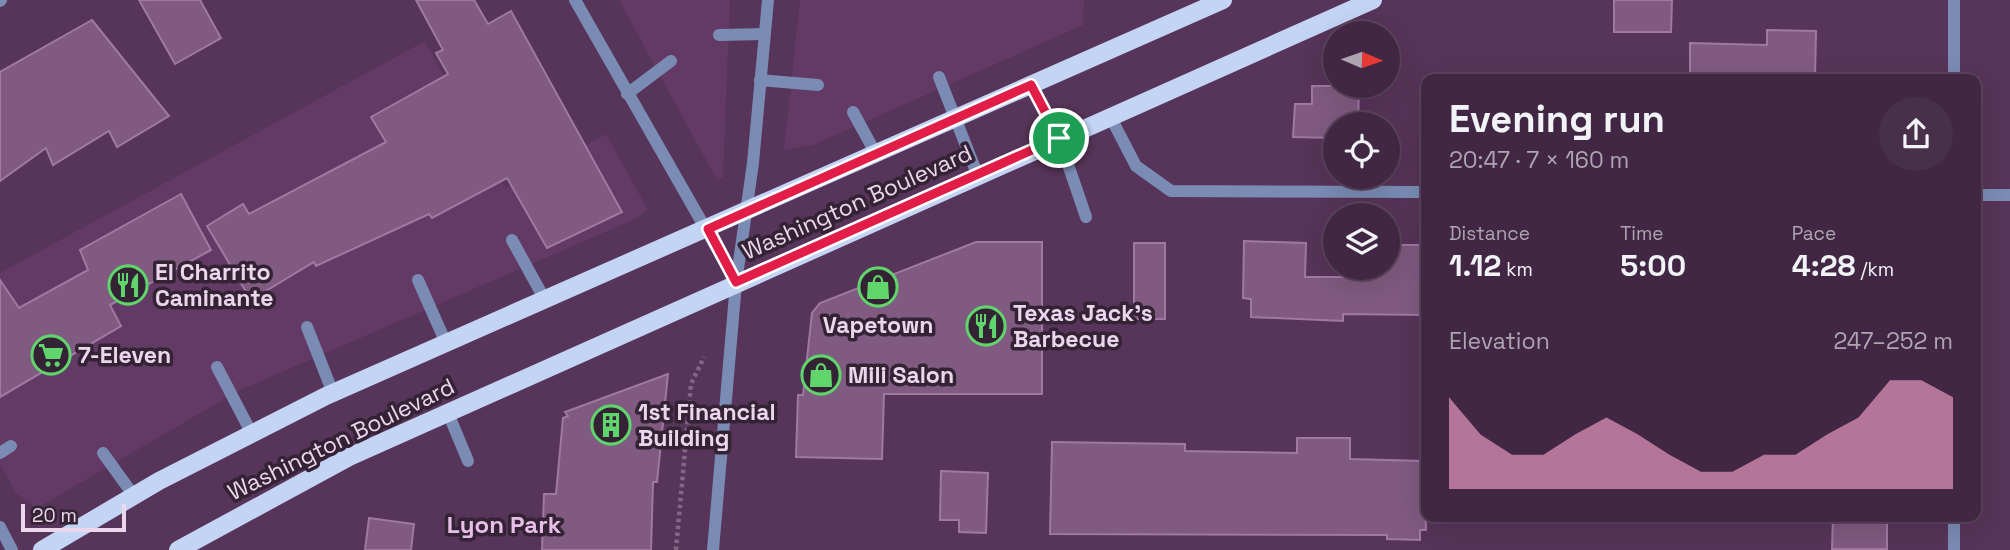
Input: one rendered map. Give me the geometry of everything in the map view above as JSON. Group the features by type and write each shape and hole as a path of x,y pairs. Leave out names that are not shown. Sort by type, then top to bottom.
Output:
{"main road":[{"name":"Washington Boulevard","path":"42,550 134,496 333,393 1223,0"},
{"name":"Washington Boulevard","path":"178,550 349,457 1373,0"}],"street":[{"path":"575,0 736,282"},
{"path":"713,550 736,282 747,211 768,0"},
{"path":"1954,0 1954,74"},
{"path":"719,35 765,34"},
{"path":"627,94 671,61"},
{"path":"939,77 978,176"},
{"path":"761,80 818,85"},
{"path":"1031,85 1059,138 1086,217"},
{"path":"853,112 876,154"},
{"path":"1110,116 1136,166 1171,191 1421,192"},
{"path":"1981,195 2010,195"},
{"path":"512,240 545,300"},
{"path":"418,280 446,343"},
{"path":"307,327 333,393"},
{"path":"218,367 252,434"},
{"path":"449,413 468,461"},
{"path":"103,453 134,496"},
{"path":"1954,522 1954,550"},
{"path":"0,527 12,550"}],"path":[{"path":"676,550 691,384 706,352"}],"shaded area":[{"path":"619,0 730,0 723,177 717,180"},
{"path":"800,0 1084,0 1083,25 813,145 784,150"},
{"path":"425,41 506,188 606,134 648,210 633,220 240,390 37,508 16,493 0,464 0,273"}],"building":[{"path":"139,0 200,0 221,38 175,64"},
{"path":"416,0 474,0 488,24 511,11 622,212 547,248 507,178 432,218 429,214 316,266 314,262 251,300 207,226 243,204 249,214 386,142 371,117 448,74 436,53 443,50"},
{"path":"1614,0 1672,0 1671,32 1614,32"},
{"path":"92,20 169,116 117,147 109,131 53,165 46,148 0,181 0,72"},
{"path":"1767,30 1816,31 1815,74 1690,74 1690,43 1767,45"},
{"path":"1312,86 1323,86 1323,98 1359,98 1358,112 1323,112 1323,138 1293,137 1295,104 1312,104"},
{"path":"181,194 211,250 110,305 121,326 0,397 0,280 19,308 88,270 80,250"},
{"path":"1244,241 1306,243 1305,277 1323,277 1323,280 1400,280 1400,245 1421,245 1421,315 1343,314 1343,321 1251,317 1251,299 1243,298"},
{"path":"976,242 1042,242 1042,394 884,394 882,459 796,457 798,395 803,395 812,313 820,303"},
{"path":"1134,243 1165,243 1165,319 1134,319"},
{"path":"668,374 657,482 653,482 651,550 542,550 544,494 556,494 563,418 568,416 565,412"},
{"path":"1297,438 1350,438 1350,459 1421,461 1421,522 1426,522 1426,530 1420,530 1420,540 1387,539 1387,535 1050,534 1052,442 1185,444 1185,451 1297,453"},
{"path":"941,471 988,473 986,533 959,532 959,520 940,520"},
{"path":"369,518 414,524 411,550 365,550"},
{"path":"1833,522 1887,522 1887,549 1832,549"}],"place":[{"name":"El Charrito Caminante","path":"128,285"},
{"name":"Vapetown","path":"878,287"},
{"name":"Texas Jack's Barbecue","path":"986,326"},
{"name":"7-Eleven","path":"51,355"},
{"name":"Mili Salon","path":"821,375"},
{"name":"1st Financial Building","path":"611,425"}],"district":[{"name":"Lyon Park","path":"504,524"}],"route":[{"path":"1031,85 1059,138 736,282 708,229 1031,85"}]}
